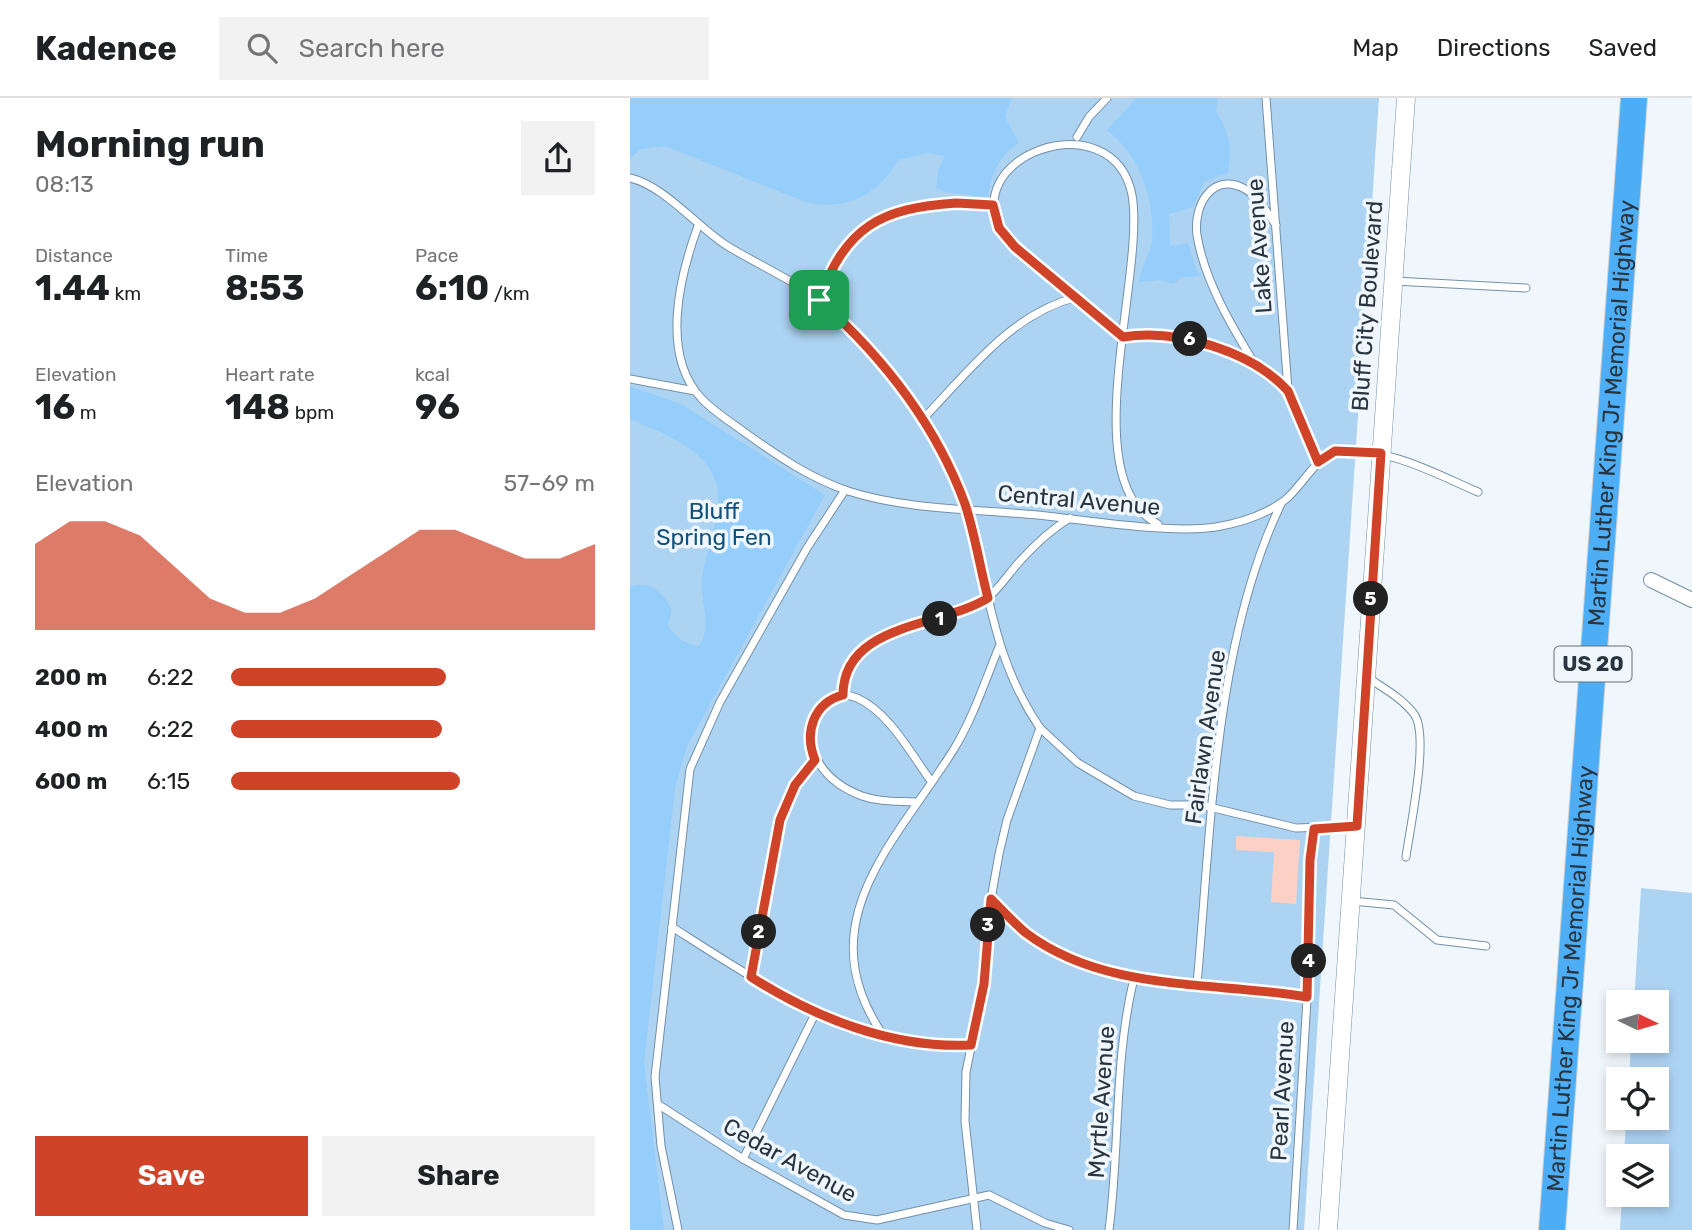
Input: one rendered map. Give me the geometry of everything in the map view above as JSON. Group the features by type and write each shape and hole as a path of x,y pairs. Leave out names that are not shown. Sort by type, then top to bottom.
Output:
{"highway":[{"name":"Martin Luther King Jr Memorial Highway","path":"1538,1230 1616,98"},
{"name":"Martin Luther King Jr Memorial Highway","path":"1552,1230 1634,98"}],"street":[{"name":"Bluff City Boulevard","path":"1328,1230 1406,98"},
{"path":"1651,580 1692,600"}],"lane":[{"path":"1077,137 1089,117 1107,98"},
{"name":"Lake Avenue","path":"1266,98 1288,391"},
{"path":"1162,527 1151,521 1132,499 1117,460 1115,419 1123,337 1135,244 1132,193 1128,177 1116,155 1098,142 1077,137 1044,141 1022,152 999,181 993,205 999,228 1006,238 1123,337 1167,334 1210,346 1257,367 1280,381 1288,391 1318,462 1335,451 1381,453 1409,461 1478,492"},
{"path":"630,178 650,185 698,226 819,300 862,341 924,418 950,467 966,508 999,647 1015,685 1040,728 1078,763 1134,796 1170,805 1213,808 1278,826 1314,829 1357,826"},
{"path":"1257,367 1220,300 1206,265 1197,232 1198,208 1201,199 1215,188 1241,187 1256,197 1277,226"},
{"path":"819,300 841,256 877,219 897,211 937,204 993,205"},
{"path":"695,391 681,355 677,309 681,275 698,226"},
{"path":"1393,281 1526,288"},
{"path":"924,418 1020,323 1051,306 1077,297"},
{"path":"630,379 695,391"},
{"name":"Central Avenue","path":"695,391 711,408 791,465 845,490 891,501 1162,527 1217,527 1252,518 1282,502 1301,485 1318,462"},
{"path":"678,1230 661,1146 655,1059 686,789 694,755 720,702 807,548 845,490"},
{"name":"Fairlawn Avenue","path":"1197,984 1213,808 1240,630 1264,548 1282,502"},
{"path":"843,695 849,669 881,636 955,615 988,598 1048,532 1070,518"},
{"path":"883,1035 859,990 852,961 852,932 866,890 915,802 965,728 999,647"},
{"path":"1366,677 1404,703 1416,716 1422,735 1406,857"},
{"path":"915,802 864,797 837,783 815,760 810,739 813,719 826,703 843,695 859,699 878,713 931,781"},
{"path":"977,1230 965,1121 966,1072 984,984 991,899 1007,820 1040,728"},
{"path":"751,977 780,820 795,785 815,760"},
{"name":"Pearl Avenue","path":"1293,1230 1307,997 1310,860 1314,829"},
{"path":"991,899 1024,931 1051,948 1134,978 1307,997"},
{"path":"1352,901 1394,905 1437,940 1486,946"},
{"path":"672,927 751,977 816,1012 883,1035 928,1045 971,1045"},
{"name":"Myrtle Avenue","path":"1109,1230 1115,1178 1122,1051 1134,978"},
{"path":"743,1159 816,1012"},
{"name":"Cedar Avenue","path":"659,1105 743,1159 832,1209 867,1221 912,1214 974,1196 997,1198 1045,1223 1069,1230"}],"green space":[{"path":"630,98 1379,98 1304,1230 630,1230"},
{"path":"1641,888 1692,893 1692,1230 1620,1230 1621,1207 1669,1207 1669,1144 1625,1144 1625,1130 1669,1130 1669,1067 1630,1067 1630,1054 1670,1054 1670,990 1635,990"}],"shaded area":[{"path":"630,98 1012,98 1005,117 1019,143 1006,153 997,166 988,197 945,192 936,188 938,171 945,156 929,153 898,160 881,182 860,197 849,202 823,205 808,203 665,146 641,149 630,158"},
{"path":"1137,98 1218,98 1216,111 1229,141 1228,173 1205,181 1193,207 1169,214 1170,246 1188,243 1196,270 1201,276 1182,277 1173,284 1161,280 1139,282 1152,241 1148,194 1137,165 1107,130"},
{"name":"Bluff Spring Fen","path":"630,386 681,404 825,495 687,746 675,788 644,1063 664,1230 630,1230 630,587 644,585 656,589 672,610 668,625 671,630 681,640 699,646 706,622 702,579 718,505 717,487 712,472 703,460 676,440 630,419"}],"building":[{"path":"1236,836 1300,840 1296,904 1271,902 1274,852 1236,850"}],"route":[{"path":"937,204 993,205 999,228 1006,238 1123,337 1153,333 1189,339 1236,356 1280,381 1288,391 1318,462 1335,451 1381,453 1357,826 1314,829 1310,849 1307,997 1224,986 1158,982 1119,974 1039,941 1024,931 991,899 984,984 971,1045 928,1045 883,1035 816,1012 751,977 780,820 795,785 815,760 810,739 813,719 826,703 843,695 849,669 881,636 970,610 988,598 966,508 950,467 924,418 862,341 819,300 841,256 877,219 897,211 937,204"}]}
